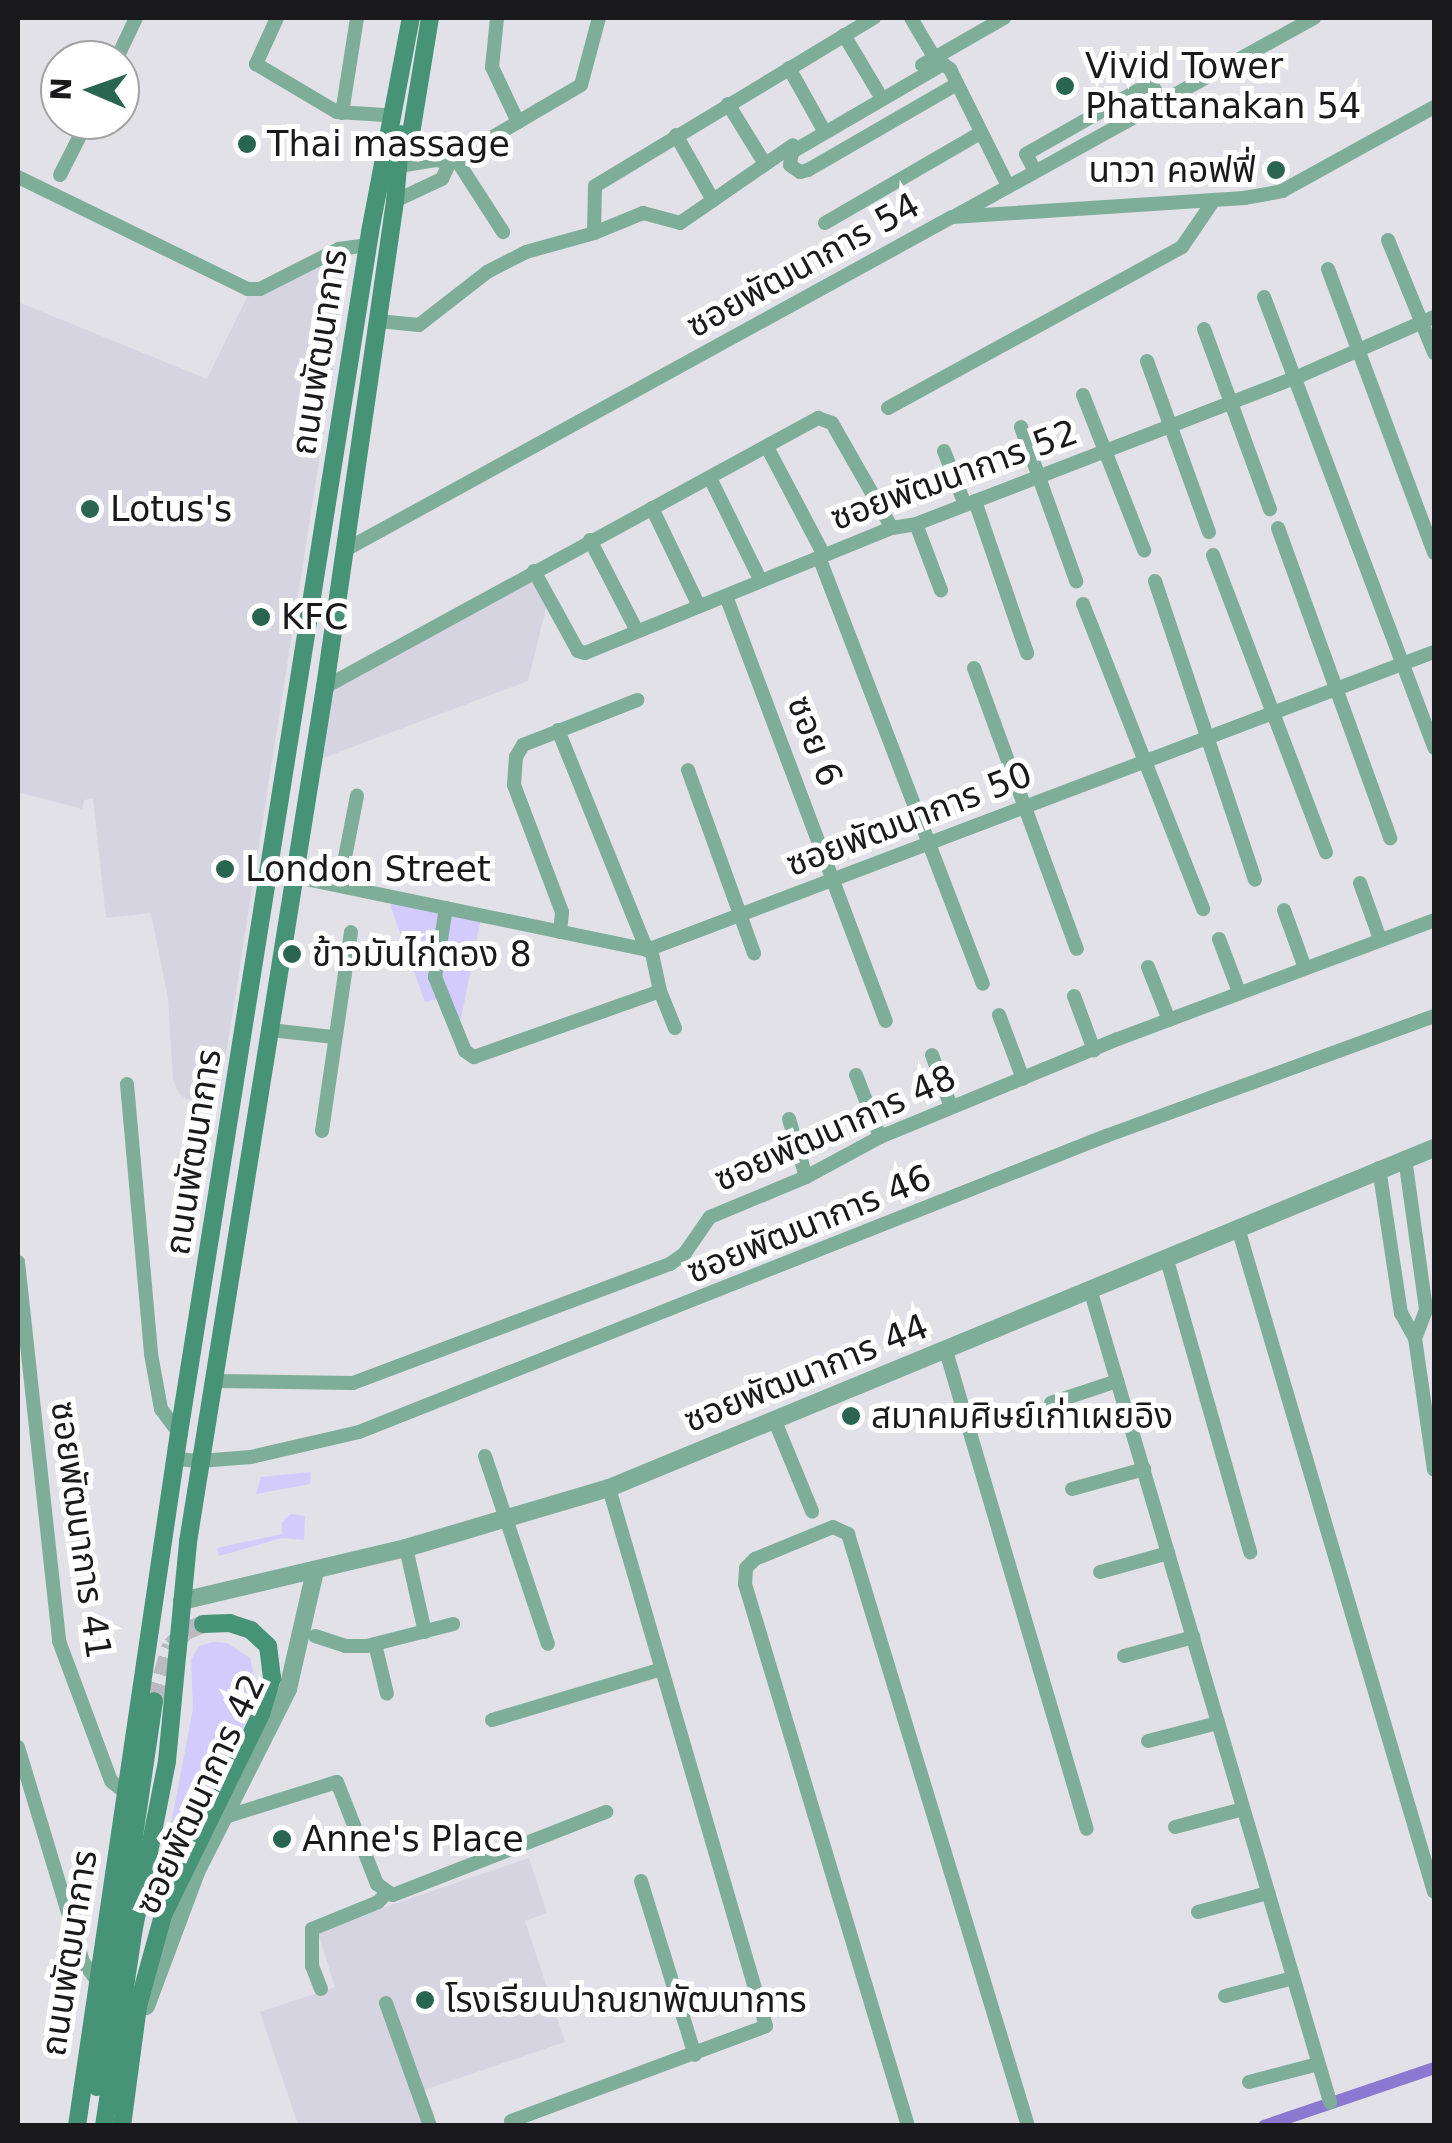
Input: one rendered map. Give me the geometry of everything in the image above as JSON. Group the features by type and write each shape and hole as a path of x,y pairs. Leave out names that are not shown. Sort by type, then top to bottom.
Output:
{"main road":[{"name":"ถนนพัฒนาการ","path":"378,190 385,115 401,18"},
{"name":"ถนนพัฒนาการ","path":"77,2126 176,1458 368,245 411,18"},
{"name":"ถนนพัฒนาการ","path":"104,2126 134,1928 167,1761 200,1462 325,686 420,18"},
{"name":"ถนนพัฒนาการ","path":"396,201 430,18"},
{"path":"122,2126 145,1972 162,1915 260,1714 272,1678 268,1646 251,1630 230,1623 204,1624"},
{"path":"92,2126 154,1702"}],"street":[{"path":"276,18 256,64 342,112 385,115"},
{"path":"342,112 357,18"},
{"path":"497,18 492,67 518,122"},
{"path":"405,165 453,161 582,84 599,18"},
{"path":"594,233 596,186 874,18"},
{"path":"911,18 934,57"},
{"path":"952,217 1314,18"},
{"path":"378,321 418,325 487,272 526,252 594,233 643,212 680,224 765,164 993,20"},
{"path":"844,35 878,92"},
{"path":"957,84 808,170 790,165 792,152 943,64 950,69 1008,186"},
{"path":"789,68 822,128"},
{"path":"728,104 765,164"},
{"name":"ซอยพัฒนาการ 54","path":"345,550 952,217 1214,200 1282,191 1434,107"},
{"path":"826,222 980,132"},
{"path":"676,135 713,200"},
{"path":"60,175 78,140"},
{"path":"396,201 442,179 453,161"},
{"path":"453,161 503,232"},
{"path":"18,177 248,289 260,289 340,249 368,245"},
{"path":"888,408 1182,247 1214,200"},
{"path":"1388,240 1429,320 1434,353"},
{"path":"1328,269 1434,553"},
{"path":"1264,296 1434,748"},
{"name":"ซอยพัฒนาการ 52","path":"534,571 580,652 892,528 916,524 1295,378 1429,320"},
{"path":"1204,329 1270,509"},
{"path":"1146,362 1209,532"},
{"path":"1084,396 1144,550"},
{"path":"325,686 818,418 826,418 892,528"},
{"path":"1021,426 1076,581"},
{"path":"767,448 822,556 983,984"},
{"path":"944,451 970,503 1027,653"},
{"path":"710,478 761,580"},
{"path":"652,508 699,606"},
{"path":"916,524 941,590"},
{"path":"1278,528 1390,838"},
{"path":"590,540 637,631"},
{"path":"1214,555 1326,852"},
{"path":"1155,580 1255,880"},
{"name":"ซอย 6","path":"726,596 836,879 886,1021"},
{"path":"1083,604 1142,763 1203,909"},
{"name":"ซอยพัฒนาการ 50","path":"649,949 1434,652"},
{"path":"974,668 1028,806 1077,949"},
{"path":"560,932 562,912 514,785 516,757 523,745 637,700"},
{"path":"558,730 649,949 676,1028"},
{"path":"688,770 754,953"},
{"path":"341,878 357,796"},
{"path":"296,872 341,878 394,897"},
{"path":"296,872 394,897 649,949"},
{"path":"1360,882 1380,939"},
{"path":"446,908 435,977 465,1051 474,1057 660,990"},
{"path":"1284,910 1305,968"},
{"name":"ซอยพัฒนาการ 48","path":"212,1381 352,1383 670,1264 685,1253 710,1217 806,1177 880,1137 1239,992 1434,920"},
{"path":"322,1131 351,932"},
{"path":"1218,939 1239,992"},
{"path":"1148,967 1169,1020"},
{"path":"1074,996 1094,1050"},
{"path":"999,1015 1022,1078"},
{"name":"ซอยพัฒนาการ 46","path":"176,1458 200,1462 251,1456 359,1432 1106,1136 1434,1016"},
{"path":"270,1030 333,1037"},
{"path":"932,1055 951,1107"},
{"path":"856,1075 880,1137"},
{"path":"127,1084 151,1354 160,1409 180,1433"},
{"path":"789,1119 806,1177"},
{"name":"ซอยพัฒนาการ 44","path":"182,1601 406,1548 609,1488 1434,1148"},
{"path":"1405,1158 1426,1310 1415,1338"},
{"path":"1379,1168 1400,1313 1415,1338 1434,1470"},
{"path":"1238,1228 1434,1892"},
{"path":"1168,1260 1250,1552"},
{"name":"ซอยพัฒนาการ 41","path":"18,1262 59,1641 111,1781 126,1793"},
{"path":"1090,1289 1330,2102"},
{"path":"946,1351 1087,1829"},
{"path":"1051,1403 1118,1381"},
{"path":"774,1419 812,1512"},
{"path":"485,1456 548,1644"},
{"path":"1072,1488 1144,1469"},
{"path":"511,2121 761,2031 767,2022 609,1488"},
{"path":"908,2126 744,1584 746,1568 756,1559 833,1527 848,1534 1029,2124"},
{"path":"406,1548 425,1632"},
{"path":"1100,1572 1168,1553"},
{"name":"ซอยพัฒนาการ 42","path":"132,2042 164,1950 288,1688 315,1571"},
{"path":"315,1636 345,1646 375,1644 454,1624"},
{"path":"1124,1656 1193,1637"},
{"path":"375,1644 387,1694"},
{"path":"492,1720 662,1669"},
{"path":"1148,1741 1218,1723"},
{"path":"18,1747 83,1962 98,1982"},
{"path":"224,1818 337,1782 377,1884 386,1894"},
{"path":"1174,1827 1243,1809"},
{"path":"320,1988 312,1966 312,1929 378,1902 386,1894 403,1892 606,1812"},
{"path":"641,1882 695,2055"},
{"path":"1198,1912 1268,1893"},
{"path":"1225,1996 1293,1978"},
{"path":"386,2003 430,2126"},
{"path":"1249,2082 1318,2064"}],"shaded area":[{"path":"352,251 218,1106 193,1102 180,1095 173,1080 168,998 151,913 106,918 93,799 84,800 82,809 18,792 18,302 207,379 248,295"},
{"path":"532,579 547,604 528,681 323,758 334,690"},
{"path":"399,901 481,918 461,1019 452,1021 442,998 425,1002 390,905"},
{"path":"311,1472 310,1484 256,1494 261,1477"},
{"path":"291,1514 305,1516 304,1540 282,1538 219,1556 217,1548 282,1534 282,1522"},
{"path":"227,1643 250,1658 258,1692 228,1765 156,1902 193,1709 191,1660 199,1646"},
{"name":"โรงเรียนปาณยาพัฒนาการ","path":"529,1858 547,1913 525,1921 565,2042 418,2092 428,2125 298,2125 260,2012 335,1987 317,1930"}],"waterway":[{"path":"1264,2126 1434,2068"}],"tunnel":[{"path":"154,1701 171,1646 186,1631 203,1624"}],"place":[{"name":"Vivid Tower Phattanakan 54","path":"1065,86"},
{"name":"Thai massage","path":"247,144"},
{"name":"นาวา คอฟฟี่","path":"1276,170"},
{"name":"Lotus's","path":"90,509"},
{"name":"KFC","path":"261,617"},
{"name":"London Street","path":"225,869"},
{"name":"ข้าวมันไก่ตอง 8","path":"292,954"},
{"name":"สมาคมศิษย์เก่าเผยอิง","path":"851,1416"},
{"name":"Anne's Place","path":"282,1839"},
{"name":"โรงเรียนปาณยาพัฒนาการ","path":"425,2000"}]}
